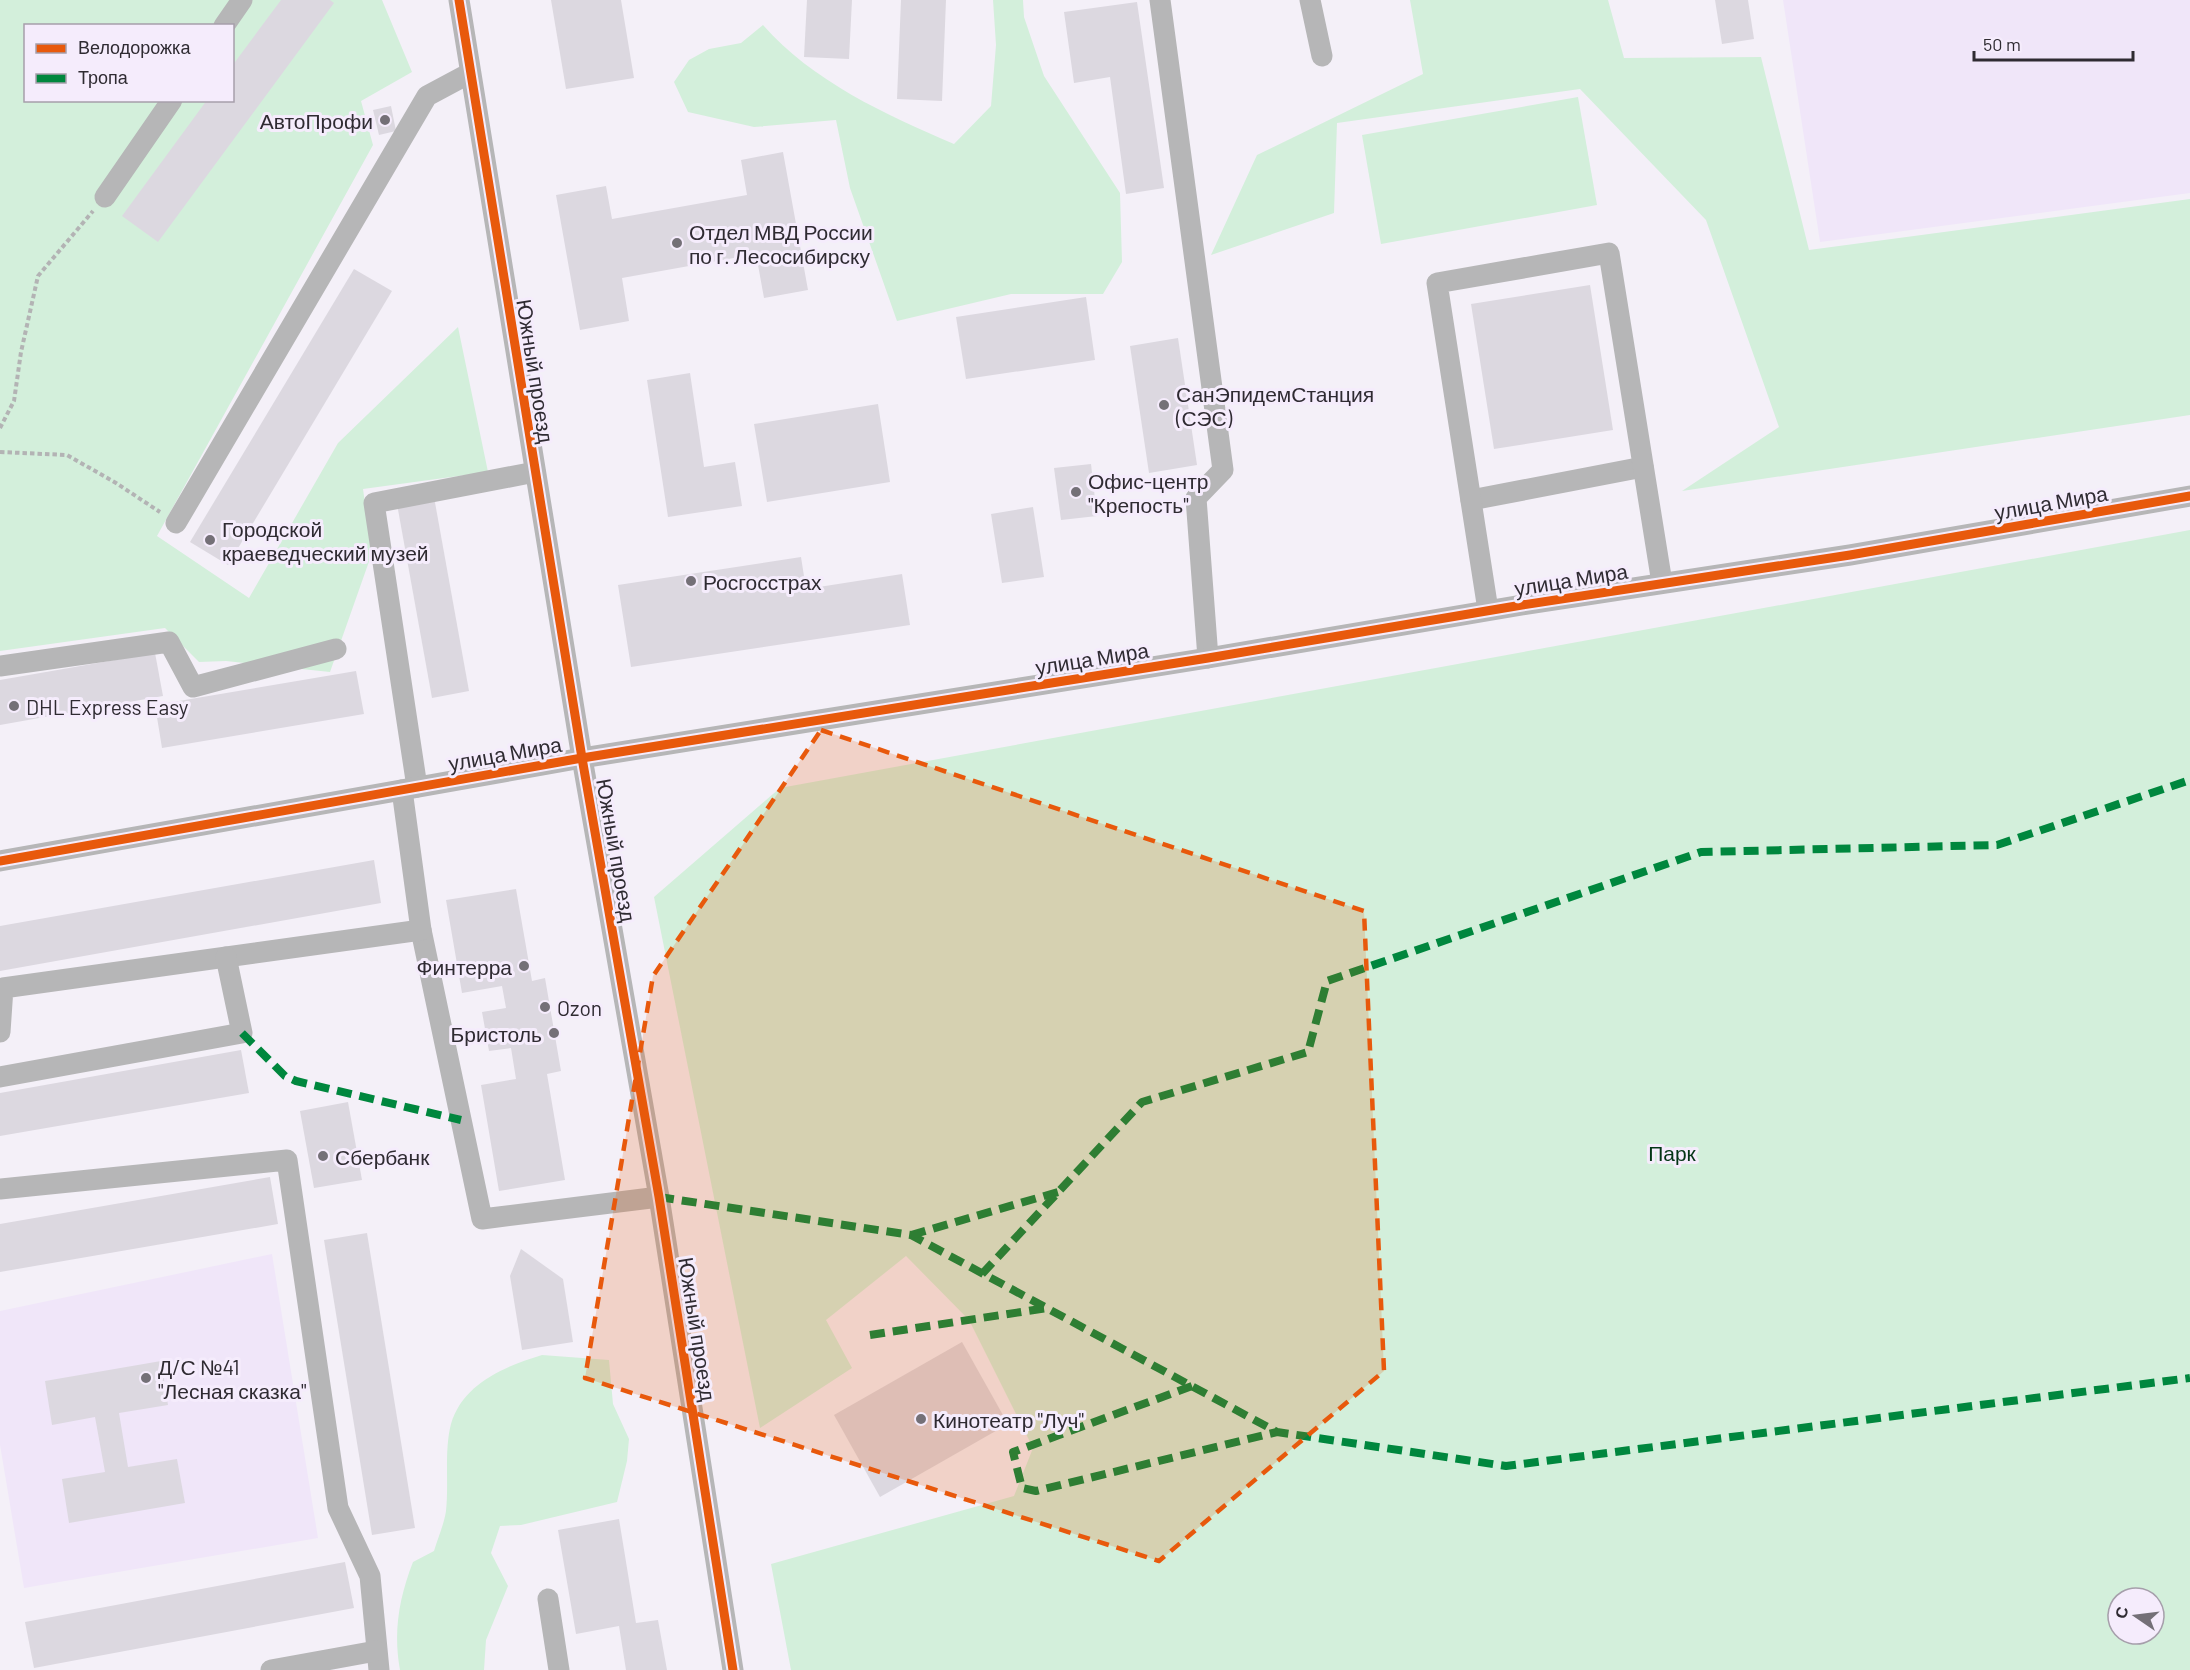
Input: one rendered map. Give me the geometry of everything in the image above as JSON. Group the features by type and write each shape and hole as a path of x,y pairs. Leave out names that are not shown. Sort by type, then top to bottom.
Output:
{"street":[{"path":"225,24 242,0"},
{"name":"Южный проезд","path":"459,0 534,472 659,1197 733,1670"},
{"path":"1310,0 1322,56"},
{"path":"1165,1 1223,470 1196,498 1208,658"},
{"path":"176,523 427,96 470,73"},
{"path":"105,197 171,102"},
{"path":"1488,610 1437,284 1609,253 1662,584"},
{"path":"1471,500 1643,467"},
{"path":"534,472 374,503 410,788 421,930 482,1219 659,1197"},
{"name":"улица Мира","path":"0,861 582,758 1208,658 1488,610 1850,555 2190,496"},
{"path":"0,666 169,642 193,687 336,649"},
{"path":"0,1032 3,988 421,930"},
{"path":"0,1077 242,1033 226,957"},
{"path":"0,1189 286,1160 338,1508 370,1576 377,1660 272,1670"},
{"path":"548,1599 559,1670"}],"path":[{"path":"0,428 14,401 21,352 38,276 105,197"},
{"path":"0,452 67,455 116,483 176,523"}],"highlighted area":[{"path":"821,730 1364,911 1384,1371 1159,1561 585,1378 653,976"}],"shaded area":[{"path":"1783,0 2190,0 2190,193 1820,242"},
{"name":"Д/С №41 \"Лесная сказка\"","path":"272,1254 318,1538 24,1588 0,1445 0,1311"}],"green space":[{"path":"0,0 382,0 412,72 361,101 373,145 157,536 249,598 338,443 458,327 488,472 363,489 372,553 330,672 226,661 199,662 165,628 0,651"},
{"path":"993,0 1023,0 1024,17 1044,76 1120,193 1122,262 1103,294 1011,294 897,321 850,188 836,120 754,127 688,112 674,82 689,60 709,49 741,43 763,25 804,63 851,95 954,144 991,106 996,45"},
{"path":"1410,0 1608,0 1624,58 1761,57 1809,250 2190,199 2190,415 1682,491 1779,427 1706,220 1580,89 1337,123 1334,213 1211,255 1257,155 1423,74"},
{"path":"1578,97 1597,205 1381,244 1362,135"},
{"name":"Парк","path":"2190,530 2190,1670 791,1670 771,1564 1014,1496 1033,1448 969,1320 906,1256 826,1320 852,1368 760,1428 654,897 780,788"},
{"path":"542,1355 609,1360 613,1404 629,1439 627,1461 617,1502 521,1525 500,1526 491,1553 508,1586 486,1640 484,1670 400,1670 397,1629 401,1602 413,1562 434,1551 442,1526 447,1500 449,1434 457,1410 465,1397 488,1378"}],"building":[{"path":"281,0 330,0 334,3 158,242 122,216 206,102 234,102 234,63"},
{"path":"551,0 621,0 634,78 566,89"},
{"path":"807,0 852,0 849,59 804,57"},
{"path":"901,0 946,0 942,101 897,99"},
{"path":"1715,0 1748,0 1754,39 1722,44"},
{"path":"1137,2 1164,188 1126,194 1110,77 1074,83 1064,12"},
{"name":"АвтоПрофи","path":"391,106 396,131 379,135 373,110"},
{"path":"783,152 808,290 764,298 756,254 622,278 629,321 580,330 556,195 606,186 612,219 747,195 741,160"},
{"path":"354,269 392,291 228,565 190,542"},
{"path":"1590,285 1613,430 1494,449 1471,304"},
{"path":"1086,297 1095,360 966,379 956,317"},
{"name":"СанЭпидемСтанция (СЭС)","path":"1178,338 1197,465 1149,473 1130,346"},
{"path":"690,373 704,467 735,462 742,506 668,517 647,380"},
{"path":"878,404 890,482 767,502 754,424"},
{"name":"Офис-центр \"Крепость\"","path":"1091,464 1097,516 1061,520 1054,468"},
{"path":"434,497 469,691 432,698 397,504"},
{"path":"1033,507 1044,577 1002,583 991,514"},
{"path":"801,557 806,589 902,574 910,625 631,667 618,585"},
{"path":"155,653 163,696 0,725 0,680"},
{"path":"356,671 364,714 162,748 155,705"},
{"path":"374,860 381,903 0,971 0,926"},
{"path":"516,889 532,981 545,978 561,1071 547,1074 565,1180 499,1191 481,1085 516,1079 511,1048 489,1051 482,1012 506,1008 502,986 462,993 446,900"},
{"path":"241,1050 249,1093 0,1136 0,1093"},
{"path":"348,1102 362,1180 314,1188 300,1111"},
{"path":"270,1177 278,1224 0,1272 0,1224"},
{"path":"367,1233 415,1528 372,1535 324,1240"},
{"path":"521,1249 563,1279 573,1342 522,1350 510,1276"},
{"name":"Кинотеатр \"Луч\"","path":"962,1342 1008,1424 880,1497 834,1415"},
{"path":"161,1361 168,1405 119,1413 128,1467 177,1459 185,1503 69,1523 62,1479 105,1472 95,1417 52,1425 45,1381"},
{"path":"619,1519 636,1623 658,1620 667,1670 626,1670 619,1626 576,1634 558,1530"},
{"path":"345,1562 354,1608 34,1668 25,1622"}],"marked path":[{"path":"982,1274 1142,1102 1308,1052 1327,981 1701,852 1997,845 2190,780"},
{"path":"242,1033 285,1076 296,1081 461,1120"},
{"path":"911,1235 1058,1192"},
{"path":"659,1197 911,1235 1277,1432 1506,1466 2190,1378"},
{"path":"870,1335 1047,1308"},
{"path":"1192,1386 1013,1452 1022,1488 1036,1491 1277,1432"}],"cycle path":[{"path":"459,0 582,758 659,1197 733,1670"},
{"path":"0,861 582,758 1208,658 1522,605 1850,555 2190,496"}],"place":[{"name":"АвтоПрофи","path":"385,120"},
{"name":"Отдел МВД России по г. Лесосибирску","path":"677,243"},
{"name":"СанЭпидемСтанция (СЭС)","path":"1164,405"},
{"name":"Офис-центр \"Крепость\"","path":"1076,492"},
{"name":"Городской краеведческий музей","path":"210,540"},
{"name":"Росгосстрах","path":"691,581"},
{"name":"DHL Express Easy","path":"14,706"},
{"name":"Финтерра","path":"524,966"},
{"name":"Ozon","path":"545,1007"},
{"name":"Бристоль","path":"554,1033"},
{"name":"Сбербанк","path":"323,1156"},
{"name":"Д/С №41 \"Лесная сказка\"","path":"146,1378"},
{"name":"Кинотеатр \"Луч\"","path":"921,1419"}]}
